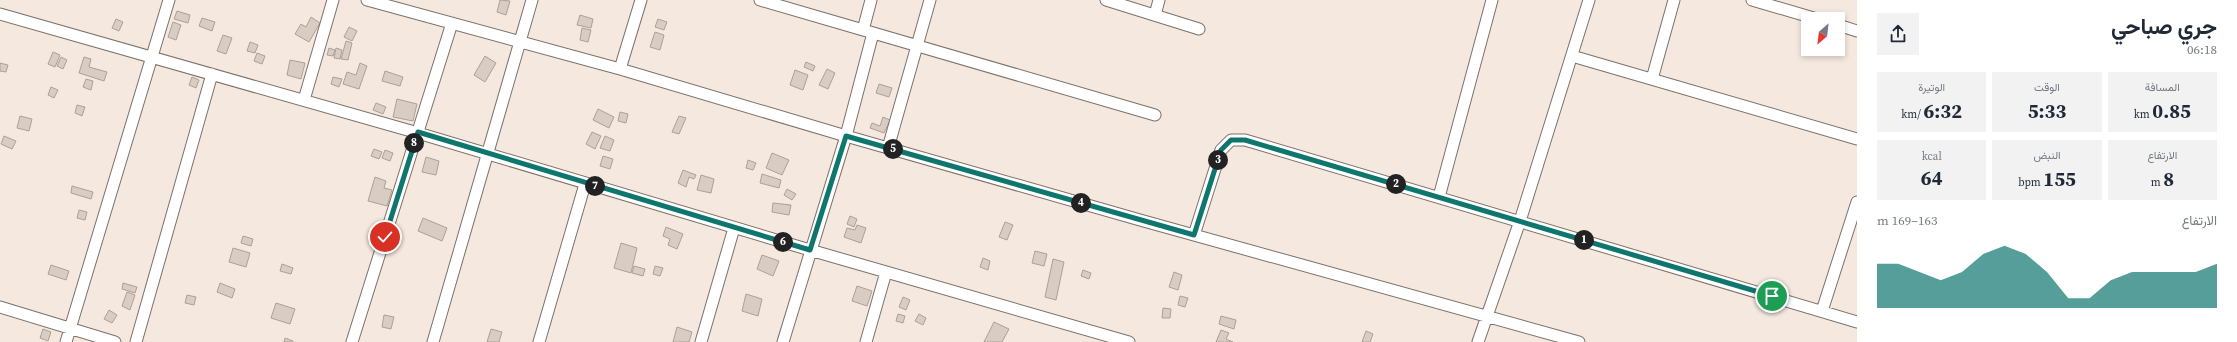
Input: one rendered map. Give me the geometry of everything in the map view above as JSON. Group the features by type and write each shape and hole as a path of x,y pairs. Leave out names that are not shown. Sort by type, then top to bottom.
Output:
{"street":[{"path":"66,342 169,0"},
{"path":"304,100 333,0"},
{"path":"367,0 620,69 888,148 1580,342"},
{"path":"433,342 486,153 532,0"},
{"path":"620,69 641,0"},
{"path":"760,0 1155,115"},
{"path":"783,342 846,136 868,31 871,0"},
{"path":"888,148 930,0"},
{"path":"1106,0 1199,29"},
{"path":"1155,15 1160,0"},
{"path":"1439,197 1492,0"},
{"path":"1478,342 1520,221 1589,0"},
{"path":"1652,79 1674,0"},
{"path":"1752,0 1801,14"},
{"path":"0,14 418,132 586,184 886,272 1100,338 1129,342"},
{"path":"352,342 452,23"},
{"path":"1845,27 1857,31"},
{"path":"1572,56 1857,139"},
{"path":"136,342 212,74"},
{"path":"1194,235 1221,150 1231,140 1245,140 1857,322"},
{"path":"539,342 586,184"},
{"path":"1822,311 1857,202"},
{"path":"701,342 734,228"},
{"path":"866,342 886,272"},
{"path":"0,307 116,342"}],"building":[{"path":"500,0 510,1 506,15 497,12"},
{"path":"177,11 190,15 188,23 174,19"},
{"path":"580,15 593,19 591,28 577,25"},
{"path":"311,17 320,23 309,42 295,34 301,24 306,27"},
{"path":"202,18 215,22 212,31 199,26"},
{"path":"116,19 123,22 119,31 112,28"},
{"path":"658,19 667,22 664,30 655,27"},
{"path":"173,22 181,25 176,40 168,37"},
{"path":"349,27 357,31 352,41 344,37"},
{"path":"582,28 591,30 588,42 580,40"},
{"path":"655,32 664,35 660,50 650,47"},
{"path":"223,35 232,38 226,54 217,51"},
{"path":"346,41 352,43 348,60 341,59"},
{"path":"250,42 258,45 255,53 247,51"},
{"path":"329,48 335,50 333,56 327,55"},
{"path":"336,48 342,50 340,59 334,58"},
{"path":"53,52 60,55 55,67 48,64"},
{"path":"257,53 265,56 262,64 254,61"},
{"path":"485,56 496,63 485,82 474,75"},
{"path":"61,57 67,60 63,69 57,66"},
{"path":"84,57 91,59 89,67 107,72 104,81 79,73"},
{"path":"290,60 305,63 301,79 287,75"},
{"path":"806,62 815,66 813,71 804,67"},
{"path":"0,63 8,65 6,72 0,71"},
{"path":"360,63 367,66 359,89 343,84 347,72 356,75"},
{"path":"827,69 835,73 828,89 819,85"},
{"path":"795,70 808,75 803,90 790,85"},
{"path":"385,71 403,77 400,86 382,81"},
{"path":"192,77 199,80 196,88 189,85"},
{"path":"333,77 342,79 339,87 331,84"},
{"path":"86,79 93,81 91,90 83,87"},
{"path":"879,84 892,88 889,97 876,93"},
{"path":"51,87 58,90 54,98 48,95"},
{"path":"397,99 417,104 413,121 393,117"},
{"path":"376,103 386,107 383,114 373,110"},
{"path":"77,105 85,107 82,116 75,113"},
{"path":"598,109 614,117 609,128 593,120"},
{"path":"620,112 628,114 626,123 618,121"},
{"path":"20,116 32,119 29,131 17,128"},
{"path":"679,116 686,118 679,134 672,132"},
{"path":"883,117 890,120 884,133 870,128 872,123 880,126"},
{"path":"592,132 601,136 595,149 586,144"},
{"path":"4,136 16,141 12,149 1,144"},
{"path":"605,136 614,140 610,151 600,148"},
{"path":"374,149 382,152 379,159 371,156"},
{"path":"385,150 393,153 390,161 382,158"},
{"path":"772,153 789,160 782,175 766,168"},
{"path":"603,156 613,159 610,169 600,166"},
{"path":"426,157 439,161 436,175 422,172"},
{"path":"748,160 756,163 753,170 746,168"},
{"path":"683,170 696,175 694,179 689,177 686,187 678,183"},
{"path":"762,174 781,180 779,188 760,183"},
{"path":"701,175 714,179 711,193 697,190"},
{"path":"375,177 386,181 384,188 392,190 387,206 368,201"},
{"path":"72,186 93,192 91,199 71,193"},
{"path":"787,189 796,194 792,200 784,195"},
{"path":"773,203 791,205 789,215 772,212"},
{"path":"79,210 87,212 85,220 77,218"},
{"path":"850,216 857,219 854,227 847,224"},
{"path":"423,218 447,228 442,241 418,231"},
{"path":"1005,222 1013,225 1007,240 999,237"},
{"path":"857,225 866,228 861,243 844,237 847,228 855,230"},
{"path":"666,227 683,234 677,249 668,245 670,239 663,236"},
{"path":"243,236 253,239 251,246 241,243"},
{"path":"621,243 637,248 631,273 614,268"},
{"path":"233,248 250,253 246,267 229,262"},
{"path":"1035,251 1047,254 1044,266 1032,263"},
{"path":"762,255 779,261 773,276 757,269"},
{"path":"983,258 990,261 988,270 980,267"},
{"path":"1053,259 1064,262 1056,300 1045,297"},
{"path":"282,264 293,268 291,274 280,271"},
{"path":"51,265 69,271 66,280 48,274"},
{"path":"634,266 645,269 643,276 632,273"},
{"path":"655,266 663,268 660,276 653,274"},
{"path":"1083,270 1091,273 1089,279 1081,276"},
{"path":"1174,272 1182,275 1178,290 1169,287"},
{"path":"123,283 137,287 135,293 122,289"},
{"path":"220,283 235,289 232,298 217,292"},
{"path":"857,286 872,291 867,306 852,301"},
{"path":"127,292 135,295 130,310 122,306"},
{"path":"746,294 762,299 758,316 742,311"},
{"path":"187,295 196,297 194,305 185,303"},
{"path":"1180,296 1188,298 1185,307 1178,305"},
{"path":"903,297 910,300 906,310 899,307"},
{"path":"276,303 295,309 290,324 271,318"},
{"path":"1163,308 1171,309 1170,318 1162,318"},
{"path":"109,310 117,315 112,323 104,319"},
{"path":"898,314 905,316 903,323 896,321"},
{"path":"919,314 926,318 923,325 915,321"},
{"path":"384,315 394,317 391,329 382,327"},
{"path":"1221,316 1236,320 1234,329 1219,324"},
{"path":"994,322 1009,329 1002,342 984,342"},
{"path":"677,327 692,332 689,342 673,342"},
{"path":"43,329 51,332 48,341 40,338"},
{"path":"491,329 502,332 499,342 487,342"},
{"path":"1221,330 1229,333 1226,339 1233,342 1216,342"},
{"path":"1366,331 1373,334 1370,342 1362,342"},
{"path":"285,338 293,341 293,342 284,342"}],"route":[{"path":"385,237 418,132 586,184 810,250 846,136 1194,235 1221,150 1231,140 1245,140 1772,296"}]}
